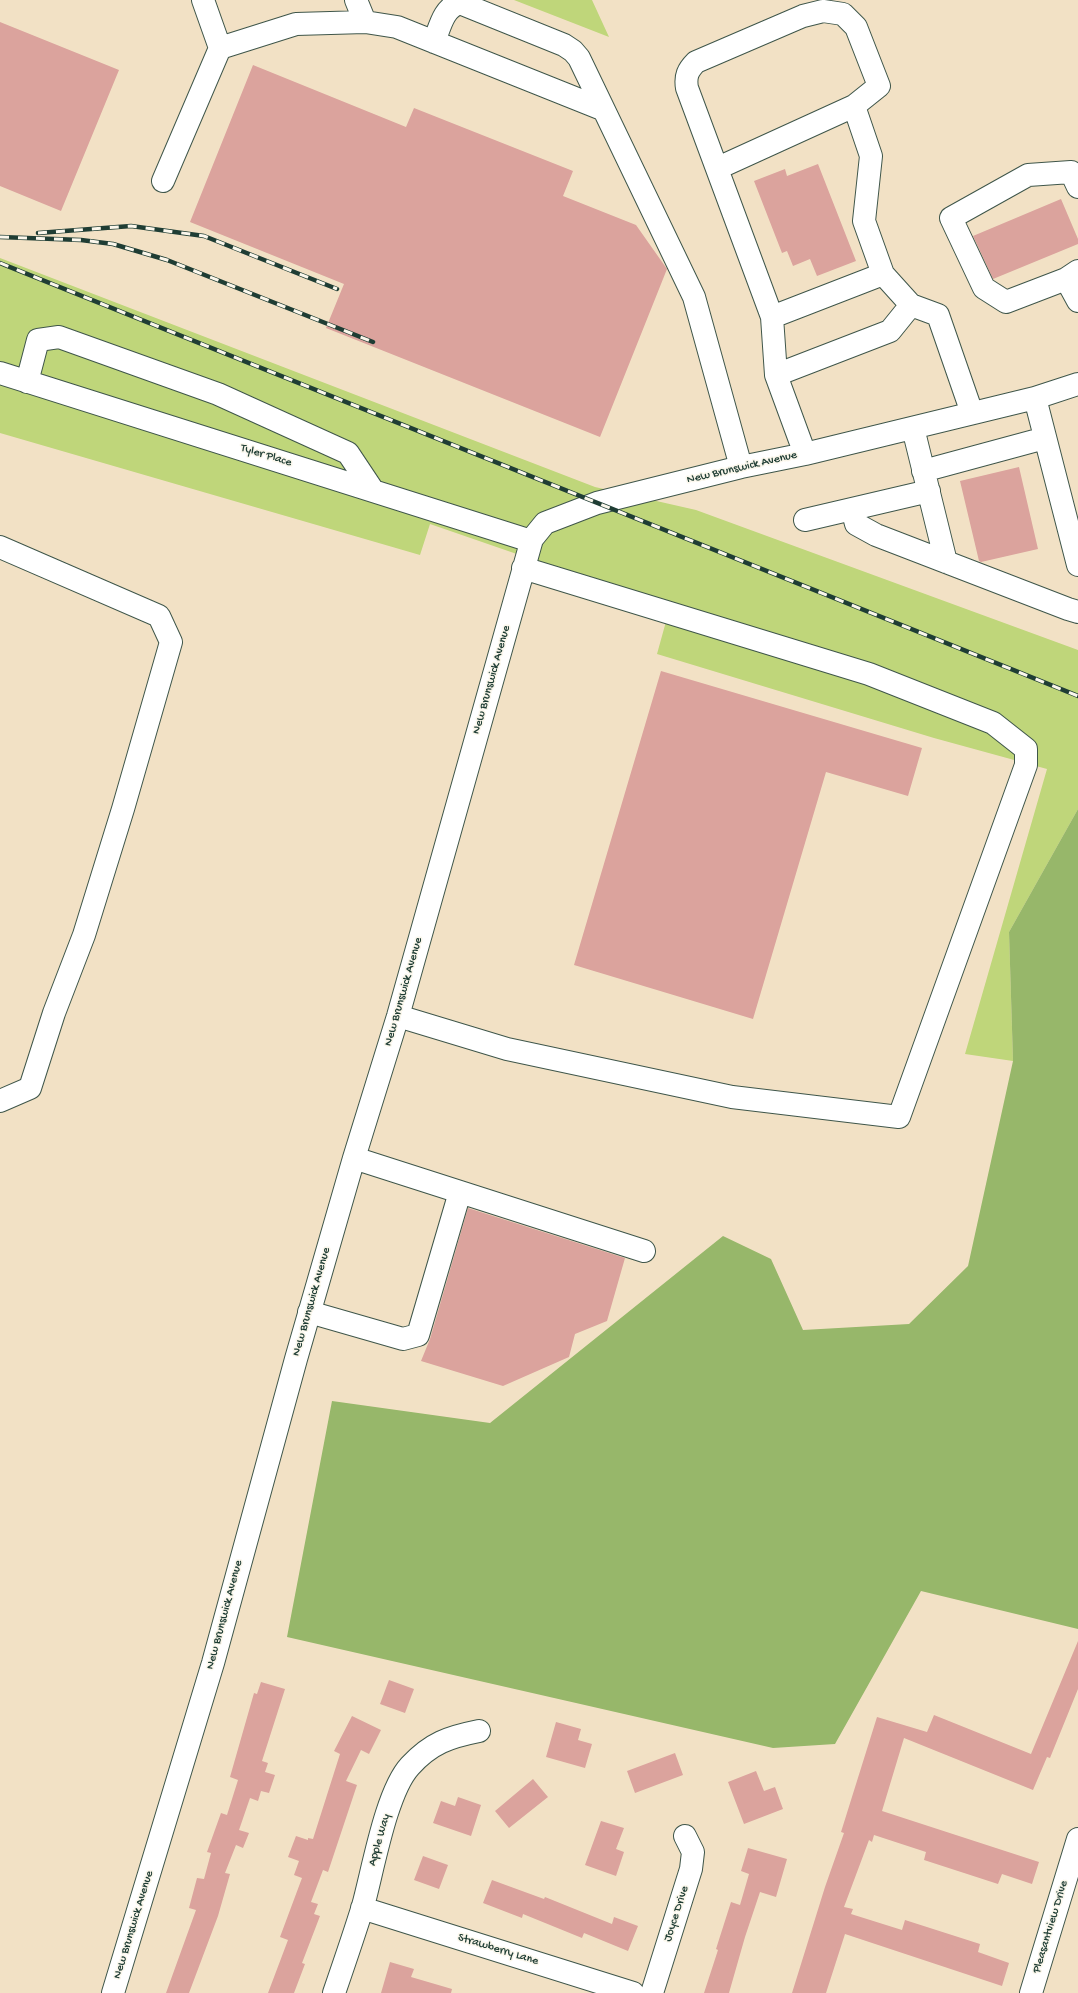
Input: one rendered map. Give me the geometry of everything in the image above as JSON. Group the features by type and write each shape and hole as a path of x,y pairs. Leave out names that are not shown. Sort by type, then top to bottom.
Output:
{"street":[{"path":"163,181 220,48 203,0"},
{"path":"356,0 365,22"},
{"path":"434,42 446,12 453,5 460,3 564,45 573,51 579,58 602,109 694,297 741,467"},
{"path":"718,168 854,106 879,86 856,27 843,14 823,11 803,16 696,62 689,69 685,79 687,88 718,168 772,317 776,375 805,454"},
{"path":"220,48 296,24 365,22 398,27 602,109"},
{"path":"854,106 871,156 864,221 883,274 911,305 938,315 972,413"},
{"path":"1078,186 1072,172 1028,175 951,218 984,288 1006,302 1072,275 1078,301"},
{"path":"772,317 883,274"},
{"path":"776,375 890,331 911,305"},
{"path":"28,382 38,340 59,337 218,394 348,453 372,489"},
{"name":"Tyler Place","path":"0,373 372,489 531,541"},
{"name":"New Brunswick Avenue","path":"113,1993 212,1662 309,1312 354,1158 398,1016 531,541 545,523 597,503 741,467 805,454 1035,398 1078,384"},
{"path":"1035,398 1078,565"},
{"path":"912,428 946,562"},
{"path":"805,520 852,509 1045,438"},
{"path":"852,509 856,524 870,532 1068,610 1078,612"},
{"path":"0,546 159,616 170,642 124,809 84,935 54,1013 30,1088 0,1101"},
{"path":"398,1016 506,1049 732,1097 899,1117 1026,765 1026,749 993,723 869,674 523,568"},
{"path":"354,1158 644,1252"},
{"path":"309,1312 403,1339 418,1335 460,1192"},
{"name":"Apple Way","path":"334,1993 362,1908 394,1793 409,1767 430,1747 454,1736 479,1731"},
{"name":"Joyce Drive","path":"652,1993 691,1869 693,1852 686,1836"},
{"name":"Pleasantview Drive","path":"1031,1993 1078,1839"},
{"name":"Strawberry Lane","path":"362,1908 633,1993"}],"green space":[{"path":"514,0 592,0 609,37"},
{"path":"0,258 595,487 696,510 1078,650 1078,809 1009,932 1013,1061 965,1054 1047,769 934,738 657,654 670,607 430,524 420,555 0,433"},
{"path":"1078,809 1078,1629 921,1591 835,1744 773,1748 287,1637 332,1401 490,1423 723,1236 771,1259 803,1330 909,1324 968,1266 1013,1061 1009,932"}],"building":[{"path":"0,22 119,70 61,211 0,186"},
{"path":"253,65 406,127 414,108 573,171 563,196 636,225 667,269 600,437 326,328 344,284 190,222"},
{"path":"818,164 856,261 817,276 810,259 793,266 787,251 782,253 754,181 785,169 787,176"},
{"path":"1061,199 1078,239 1078,244 993,279 973,236"},
{"path":"1019,467 1038,549 981,562 979,561 960,481"},
{"path":"661,671 922,748 908,796 826,772 753,1019 574,965"},
{"path":"468,1208 625,1258 607,1321 575,1334 569,1357 503,1386 421,1361 430,1339"},
{"path":"1078,1641 1078,1689 1050,1758 1047,1757 1033,1790 904,1738 882,1811 1039,1862 1032,1884 1002,1874 998,1884 924,1860 926,1852 874,1835 872,1842 869,1840 844,1907 853,1909 851,1914 902,1930 905,1920 980,1944 978,1952 1009,1963 1002,1986 845,1934 826,1993 792,1993 825,1887 844,1833 841,1832 877,1717 927,1732 934,1715 1031,1754"},
{"path":"389,1680 414,1689 405,1713 380,1704"},
{"path":"261,1682 285,1689 262,1761 268,1763 265,1772 275,1775 269,1793 261,1791 258,1801 250,1798 239,1830 249,1833 243,1848 236,1845 225,1873 230,1874 218,1916 189,1993 166,1993 196,1910 189,1908 197,1878 204,1879 211,1853 207,1852 221,1813 227,1815 238,1780 230,1777 254,1693 257,1694"},
{"path":"352,1716 381,1730 369,1754 361,1750 346,1781 357,1785 328,1872 323,1870 311,1902 318,1904 314,1914 320,1916 302,1963 305,1964 294,1993 268,1993 288,1940 280,1937 302,1878 294,1875 299,1861 288,1857 296,1836 308,1840 308,1838 313,1839 340,1754 334,1751"},
{"path":"556,1722 581,1729 578,1740 592,1744 585,1768 546,1757"},
{"path":"675,1753 683,1775 635,1793 627,1771"},
{"path":"756,1771 764,1791 775,1787 783,1809 744,1824 728,1782"},
{"path":"533,1779 548,1797 509,1828 495,1811"},
{"path":"458,1797 481,1805 471,1836 433,1823 441,1801 455,1806"},
{"path":"601,1821 624,1828 616,1849 624,1852 616,1876 585,1865"},
{"path":"748,1848 787,1859 776,1897 760,1892 729,1993 704,1993 731,1902 740,1905 749,1874 741,1871"},
{"path":"423,1856 448,1865 439,1889 414,1880"},
{"path":"492,1880 544,1899 545,1897 612,1924 614,1917 638,1926 628,1951 584,1933 582,1938 523,1914 522,1918 483,1903"},
{"path":"390,1962 414,1969 411,1977 452,1989 451,1993 381,1993"}],"railway":[{"path":"38,233 131,226 204,236 337,289"},
{"path":"0,237 81,240 113,244 167,260 373,342"},
{"path":"0,263 1078,696"}]}
